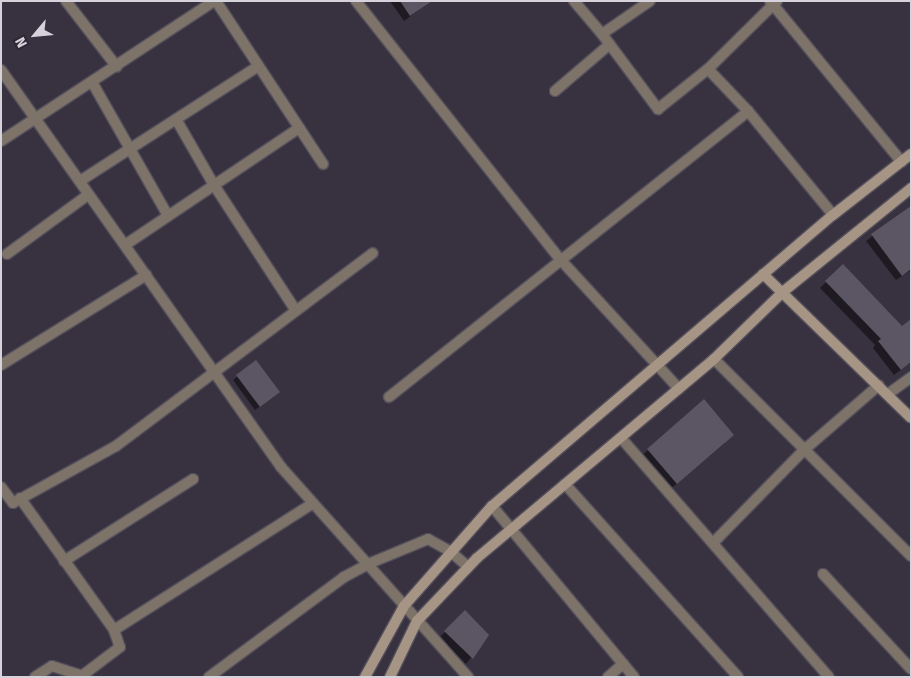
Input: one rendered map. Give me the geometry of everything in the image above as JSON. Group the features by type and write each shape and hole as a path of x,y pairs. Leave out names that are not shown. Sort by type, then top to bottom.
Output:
{"main road":[{"path":"365,677 404,606 492,506 763,274 911,154"},
{"path":"390,677 417,621 468,567 510,529 622,439 714,359 784,291 911,188"},
{"path":"763,274 784,291 911,418"}],"street":[{"path":"66,1 117,67"},
{"path":"1,141 117,67 215,1 323,164"},
{"path":"356,1 560,259 679,389"},
{"path":"574,1 610,44 658,109 708,69 773,2 902,162"},
{"path":"602,34 650,1"},
{"path":"555,90 610,44"},
{"path":"80,181 257,66"},
{"path":"708,69 748,112 834,215"},
{"path":"1,70 281,467 468,677"},
{"path":"92,82 168,216"},
{"path":"389,397 560,259 748,112"},
{"path":"176,119 214,186 296,311"},
{"path":"125,245 299,128"},
{"path":"7,254 88,195"},
{"path":"1,487 13,503 116,446 373,253"},
{"path":"1,365 146,274"},
{"path":"714,359 911,556"},
{"path":"888,394 911,377"},
{"path":"713,543 804,450 879,385"},
{"path":"622,439 829,677"},
{"path":"64,561 193,479"},
{"path":"565,484 738,677"},
{"path":"20,498 114,630 120,647 84,676 52,666 34,677"},
{"path":"114,630 312,504"},
{"path":"492,506 634,677"},
{"path":"209,677 344,577 368,564 428,539 452,552 468,567"},
{"path":"823,574 911,669"},
{"path":"608,677 623,664"}],"building":[{"path":"400,1 432,1 410,16"},
{"path":"911,206 911,269 902,276 871,234"},
{"path":"843,264 902,326 911,319 911,362 901,370 878,341 881,339 825,281"},
{"path":"256,360 280,392 260,407 236,375"},
{"path":"704,399 734,435 677,484 647,449"},
{"path":"465,610 489,635 473,659 444,631"}]}
